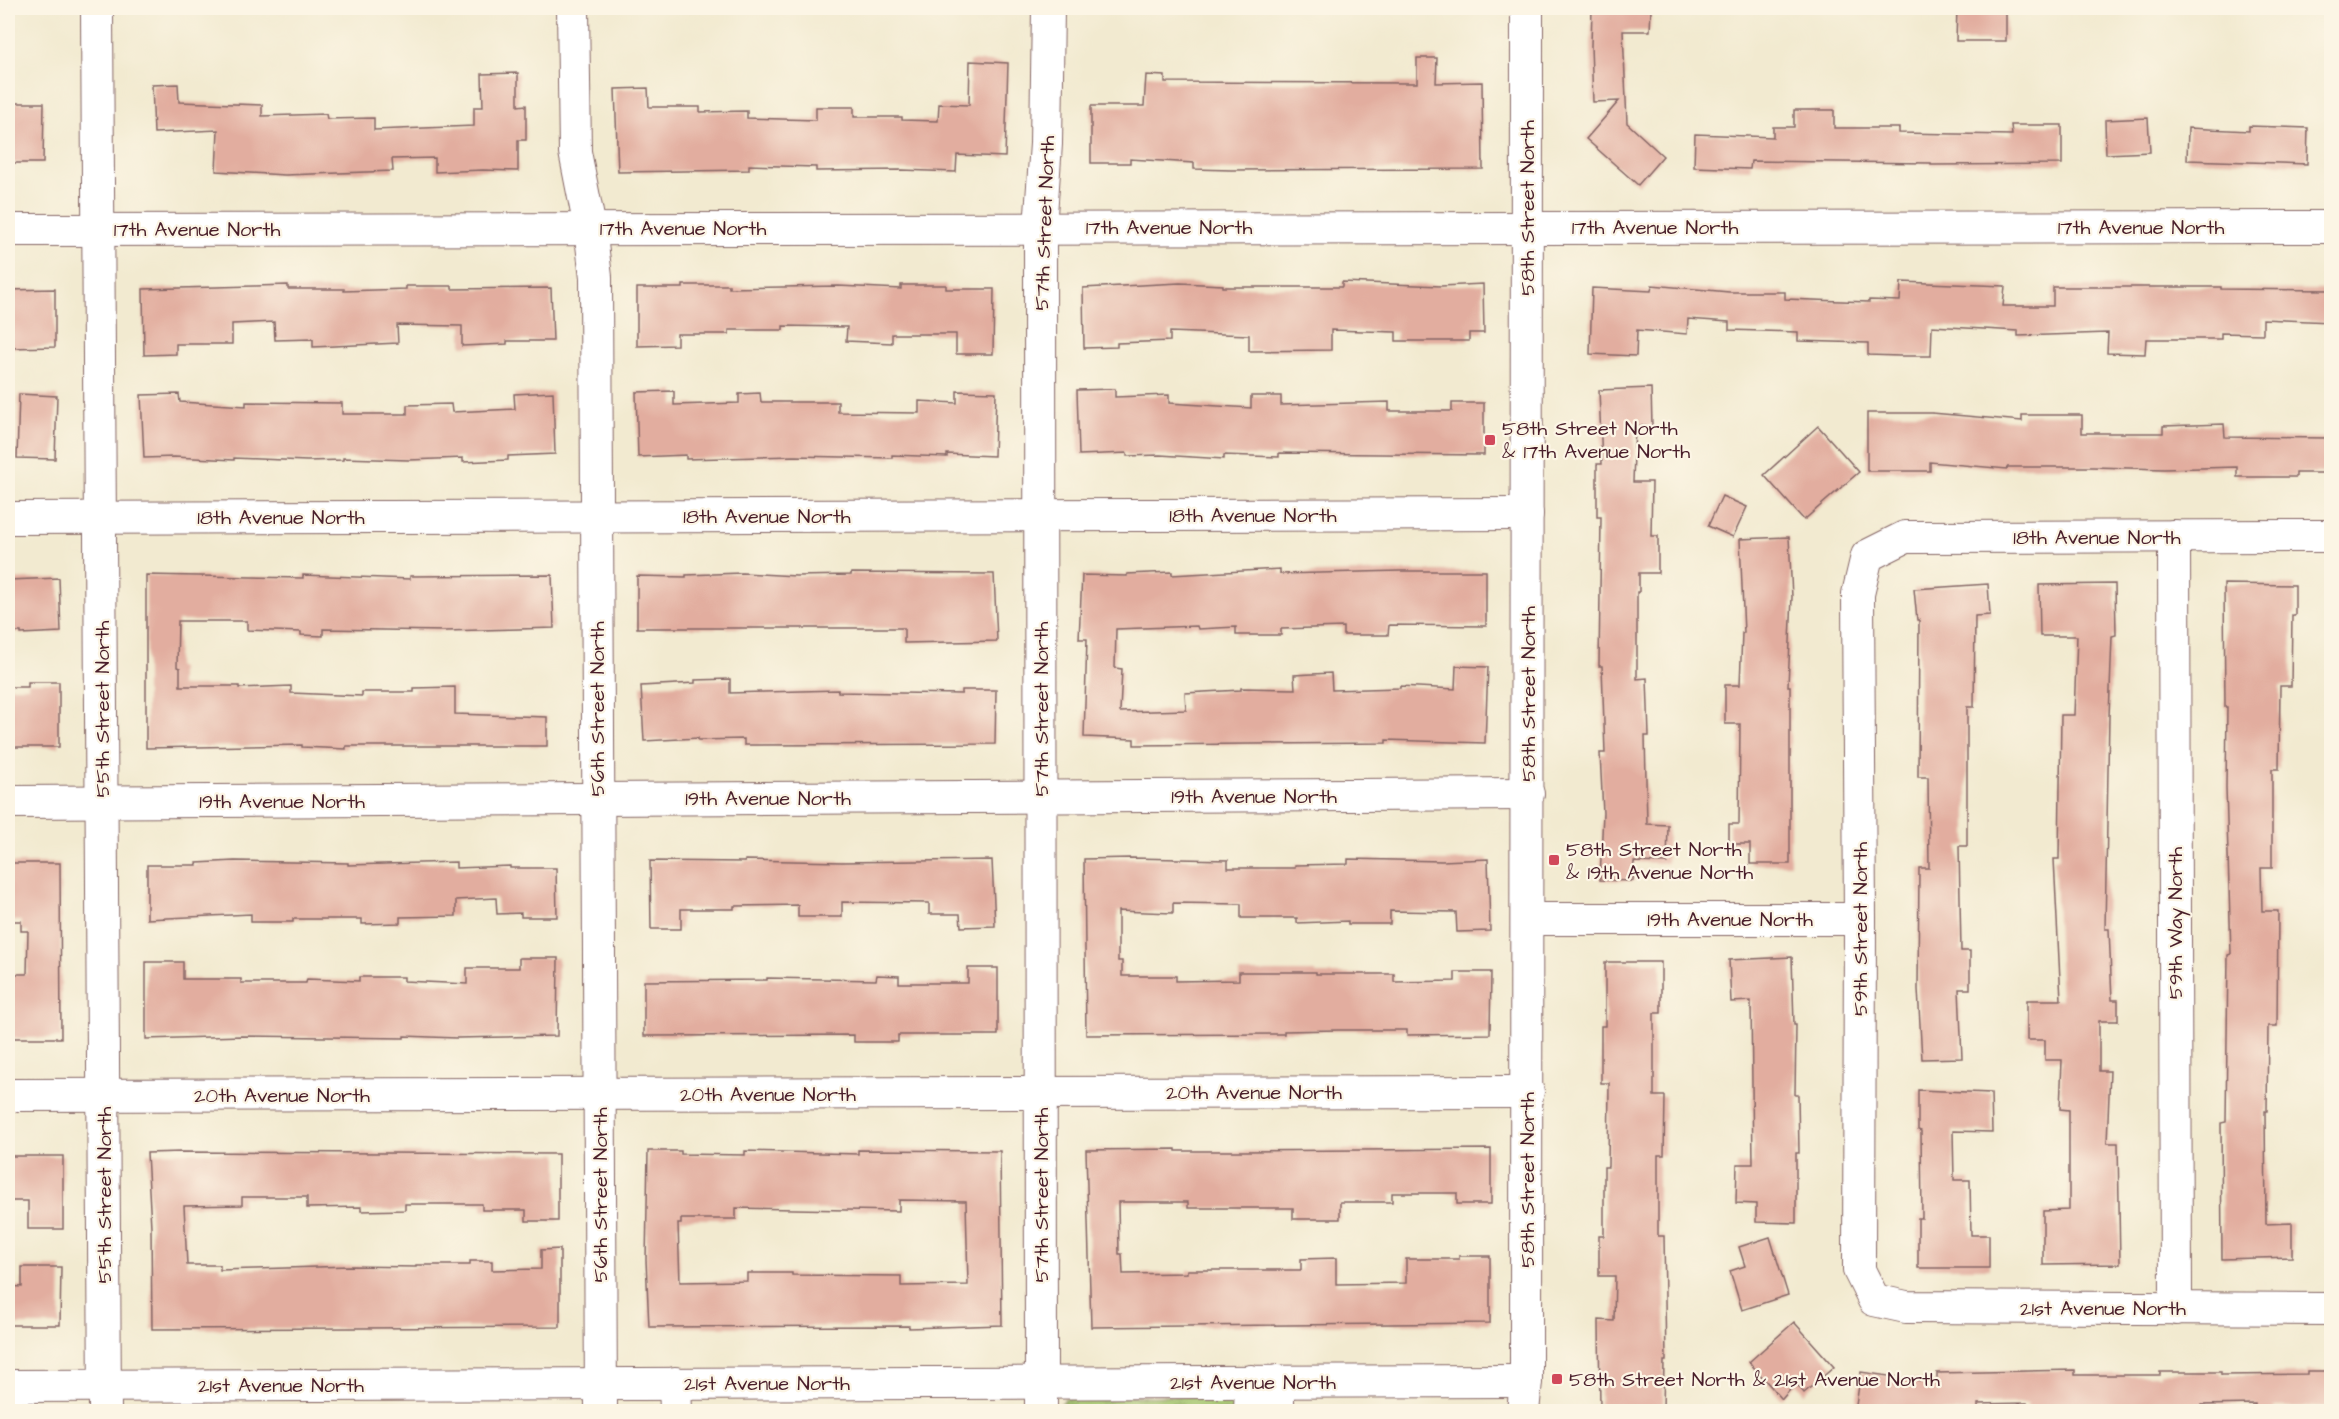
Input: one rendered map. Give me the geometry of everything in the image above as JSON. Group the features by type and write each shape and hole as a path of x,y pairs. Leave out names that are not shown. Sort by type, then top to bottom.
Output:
{"street":[{"name":"55th Street North","path":"97,8 105,1399"},
{"name":"56th Street North","path":"573,8 574,152 590,228 596,277 601,1398"},
{"name":"57th Street North","path":"1041,1397 1040,228 1046,144 1048,8"},
{"name":"58th Street North","path":"1523,1412 1526,1381 1528,1092 1527,8"},
{"name":"17th Avenue North","path":"8,230 2331,227"},
{"name":"18th Avenue North","path":"8,518 1527,514"},
{"name":"59th Way North","path":"2174,536 2176,1309"},
{"name":"18th Avenue North","path":"1867,556 1905,537 2331,536"},
{"name":"59th Street North","path":"1867,556 1858,594 1859,1270 1874,1300"},
{"name":"19th Avenue North","path":"8,802 1528,794"},
{"name":"19th Avenue North","path":"1528,919 1860,919"},
{"name":"20th Avenue North","path":"8,1095 1528,1092"},
{"name":"21st Avenue North","path":"1874,1300 1906,1307 2331,1309"},
{"name":"58th Street North","path":"1526,1381 1531,1412"},
{"name":"21st Avenue North","path":"8,1386 105,1399 1041,1397 1264,1396 1526,1381"}],"green space":[{"path":"1235,1395 1238,1411 1056,1412 1065,1398"}],"building":[{"path":"1592,8 1651,8 1650,31 1623,31 1627,123 1663,156 1638,185 1586,139 1619,101 1593,102"},
{"path":"1957,8 2006,8 2006,41 1956,41"},
{"path":"1417,58 1437,58 1436,83 1482,82 1483,169 1231,170 1194,169 1194,163 1130,159 1130,163 1091,163 1091,106 1144,106 1146,75 1165,76 1165,82 1417,83"},
{"path":"970,61 1008,63 1005,157 957,155 956,172 816,171 816,167 749,165 749,170 618,172 615,89 648,88 649,107 700,107 700,112 747,111 747,118 816,120 816,107 854,107 854,117 902,117 902,120 938,121 939,104 969,105"},
{"path":"518,73 518,106 526,105 526,140 518,140 518,171 435,172 435,158 392,159 393,171 285,175 216,171 218,130 154,133 152,85 178,84 179,102 262,105 262,116 326,114 327,119 374,118 374,130 474,126 474,107 483,107 482,74"},
{"path":"11,103 44,103 43,163 10,163"},
{"path":"1794,110 1834,110 1834,128 1899,128 1899,133 2012,135 2011,125 2062,125 2062,164 1931,165 1931,163 1751,161 1750,169 1694,167 1695,134 1773,137 1773,127 1794,127"},
{"path":"2148,118 2150,152 2106,154 2105,120"},
{"path":"2249,126 2308,128 2307,164 2187,160 2188,128 2249,131"},
{"path":"1342,282 1441,286 1483,284 1484,333 1469,333 1469,341 1396,341 1396,332 1331,330 1331,350 1249,351 1249,335 1170,332 1170,341 1117,343 1117,347 1084,348 1083,288 1180,283 1223,285 1223,287 1342,287"},
{"path":"1901,282 2005,286 2003,306 2053,306 2053,287 2221,287 2221,289 2331,290 2331,322 2263,319 2263,334 2221,333 2221,339 2146,339 2145,354 2107,353 2108,333 2018,336 2018,331 1932,326 1931,356 1900,356 1868,355 1868,343 1798,341 1798,332 1729,330 1729,322 1688,319 1687,334 1637,330 1636,356 1590,354 1592,288 1651,291 1652,285 1729,292 1785,292 1785,299 1869,302 1869,300 1900,301"},
{"path":"288,285 288,289 344,289 344,291 406,289 406,286 452,286 452,289 551,288 553,341 507,341 507,344 462,346 462,326 397,325 398,343 313,347 313,339 275,340 274,322 232,324 232,344 176,344 176,354 144,355 143,289"},
{"path":"683,285 729,285 729,288 838,286 901,289 901,285 946,285 946,289 994,289 993,354 956,354 956,334 892,334 892,343 846,341 847,327 783,326 783,330 729,330 729,334 677,334 677,345 637,346 637,288 683,288"},
{"path":"55,289 55,347 9,348 8,290"},
{"path":"1651,388 1652,426 1635,426 1633,482 1652,482 1651,536 1658,536 1658,573 1639,573 1637,679 1647,678 1649,736 1645,736 1647,824 1668,825 1667,863 1634,862 1633,881 1600,880 1603,813 1600,753 1605,753 1602,666 1599,666 1601,517 1597,517 1597,464 1602,464 1599,390"},
{"path":"1115,389 1115,397 1169,395 1169,403 1251,408 1251,396 1281,396 1281,405 1389,402 1389,411 1452,411 1452,403 1484,403 1484,455 1279,453 1279,457 1224,455 1224,459 1160,455 1127,456 1127,453 1079,455 1077,390"},
{"path":"674,391 674,405 739,403 739,394 760,393 761,402 838,402 838,412 919,413 919,401 957,403 957,391 996,392 994,456 947,454 947,457 892,455 892,458 794,456 686,459 686,455 638,457 636,392"},
{"path":"553,392 555,454 508,456 508,460 463,462 463,458 409,460 343,458 343,460 307,461 144,458 141,395 179,394 180,402 246,406 246,402 342,403 342,414 407,414 407,405 451,404 452,412 515,409 514,394"},
{"path":"19,394 57,396 55,459 17,458"},
{"path":"1867,413 1932,413 2022,421 2022,415 2082,415 2082,433 2163,433 2163,426 2224,424 2225,437 2331,438 2331,473 2296,473 2296,477 2237,477 2237,467 2164,469 2007,467 2007,469 1930,462 1930,471 1867,471"},
{"path":"1818,426 1859,472 1804,520 1764,475"},
{"path":"1722,496 1747,507 1733,537 1708,526"},
{"path":"1789,537 1792,597 1788,686 1790,686 1790,864 1750,864 1750,844 1729,844 1729,824 1739,824 1740,724 1725,724 1725,685 1740,685 1742,633 1744,633 1740,539"},
{"path":"1280,569 1280,574 1486,571 1486,626 1389,625 1388,635 1343,635 1343,627 1281,629 1281,635 1236,635 1236,627 1116,629 1115,668 1122,669 1120,712 1186,710 1185,693 1241,690 1241,688 1295,689 1294,675 1331,673 1332,690 1400,688 1400,686 1455,689 1456,666 1488,667 1485,743 1386,740 1386,743 1134,745 1134,739 1084,737 1087,639 1079,639 1082,575 1127,576 1127,574 1172,572 1172,575"},
{"path":"742,573 796,576 851,575 851,573 994,574 997,641 904,643 904,628 637,628 637,576 686,577 686,575"},
{"path":"146,575 303,578 303,575 410,579 410,576 552,575 554,628 445,631 323,629 323,636 301,635 301,632 247,630 247,621 178,621 177,667 180,668 180,686 239,686 239,688 291,686 291,693 362,696 362,692 414,692 414,688 455,687 455,714 547,717 547,746 346,746 346,749 302,747 302,745 146,748"},
{"path":"59,578 61,632 21,634 21,632 8,632 8,580"},
{"path":"1988,584 1990,615 1975,616 1974,707 1967,707 1967,846 1959,846 1961,951 1970,951 1970,989 1959,989 1962,1058 1922,1059 1918,989 1919,868 1929,868 1928,777 1918,777 1919,620 1917,620 1914,589"},
{"path":"2115,584 2116,635 2112,636 2105,929 2109,929 2112,1000 2118,1000 2118,1021 2099,1021 2099,1071 2110,1071 2107,1143 2118,1143 2120,1264 2043,1265 2043,1211 2069,1210 2069,1110 2060,1109 2062,1060 2045,1060 2045,1040 2027,1040 2027,1000 2061,1000 2054,859 2059,859 2061,715 2074,715 2077,636 2040,636 2039,585"},
{"path":"2224,584 2295,585 2295,615 2292,615 2291,686 2280,686 2279,769 2272,769 2272,868 2261,868 2262,911 2278,911 2277,1026 2268,1026 2267,1111 2265,1111 2266,1224 2292,1223 2292,1257 2222,1259 2221,1123 2226,1122 2228,955 2231,954 2226,787"},
{"path":"730,679 730,693 838,690 838,692 962,694 962,690 996,690 995,744 744,745 744,739 698,740 698,738 644,741 641,686"},
{"path":"28,682 59,682 59,747 8,747 8,687 28,687"},
{"path":"1084,859 1228,860 1228,868 1295,868 1295,865 1348,864 1348,859 1442,861 1488,859 1490,931 1457,932 1456,912 1390,911 1390,924 1348,924 1348,921 1297,923 1297,918 1241,918 1241,904 1173,903 1173,913 1118,911 1118,961 1122,961 1122,976 1176,976 1176,981 1239,980 1239,972 1316,972 1316,974 1394,974 1394,982 1455,981 1455,972 1491,972 1490,1034 1407,1035 1407,1030 1338,1030 1284,1031 1284,1034 1086,1035"},
{"path":"745,860 842,862 992,860 995,926 961,927 960,914 929,914 929,903 842,902 842,917 798,917 798,905 734,906 734,909 681,909 681,929 651,929 650,861 745,862"},
{"path":"235,861 348,863 348,865 456,862 456,868 510,866 510,868 556,868 557,917 521,917 521,913 497,914 496,898 456,900 456,916 400,917 400,923 362,924 362,919 293,919 293,922 251,922 251,914 147,919 147,865 197,865 197,863"},
{"path":"8,863 60,863 61,1038 8,1038 8,974 27,974 28,931 21,931 21,921 8,921"},
{"path":"1792,957 1794,1025 1796,1025 1795,1095 1798,1095 1799,1153 1796,1153 1796,1223 1756,1222 1756,1204 1736,1203 1737,1164 1753,1164 1751,1001 1731,1002 1729,960"},
{"path":"519,958 558,958 557,1036 457,1038 404,1036 404,1038 241,1036 146,1039 146,962 183,962 183,979 241,979 241,983 306,983 307,979 359,981 359,977 404,977 404,981 467,984 467,968 519,968"},
{"path":"1605,962 1661,962 1661,1013 1654,1013 1654,1096 1665,1096 1664,1155 1658,1155 1658,1236 1664,1236 1666,1361 1664,1361 1663,1409 1648,1409 1647,1412 1600,1411 1599,1320 1614,1321 1615,1276 1599,1276 1599,1236 1604,1236 1604,1167 1608,1167 1609,1083 1601,1083 1601,1026 1605,1026"},
{"path":"968,968 998,968 998,1035 898,1035 898,1042 854,1042 854,1035 644,1036 644,981 767,980 767,978 876,980 877,975 899,976 899,983 968,983"},
{"path":"1918,1090 1991,1093 1992,1132 1953,1131 1954,1180 1970,1180 1971,1235 1989,1235 1989,1268 1918,1268 1918,1218 1922,1218"},
{"path":"1176,1149 1176,1151 1243,1151 1491,1149 1491,1204 1457,1204 1457,1193 1392,1193 1392,1202 1340,1202 1340,1219 1293,1219 1293,1208 1188,1208 1188,1202 1118,1202 1119,1254 1122,1254 1123,1274 1187,1273 1187,1270 1301,1270 1301,1259 1336,1258 1336,1284 1406,1283 1406,1259 1459,1259 1459,1256 1490,1256 1490,1323 1091,1327 1086,1150"},
{"path":"858,1150 1000,1151 1002,1325 909,1328 909,1326 649,1327 646,1260 648,1151 745,1155 745,1151 858,1154","holes":["899,1200 966,1201 968,1285 901,1286 901,1276 792,1275 792,1273 747,1273 747,1281 680,1282 678,1224 681,1224 681,1219 736,1219 736,1208 899,1211"]},
{"path":"147,1153 558,1154 558,1221 526,1221 526,1210 482,1210 482,1204 405,1204 405,1210 361,1211 361,1207 307,1208 307,1197 242,1197 242,1205 184,1206 187,1265 220,1265 220,1270 349,1266 416,1267 416,1265 470,1265 470,1261 492,1261 492,1270 541,1269 541,1250 560,1249 560,1327 152,1329 151,1227"},
{"path":"8,1156 63,1156 63,1229 28,1229 28,1201 8,1201"},
{"path":"1770,1237 1788,1295 1742,1310 1730,1271 1745,1266 1739,1247"},
{"path":"22,1267 61,1267 60,1325 8,1325 8,1286 22,1287"},
{"path":"1794,1322 1834,1367 1804,1393 1796,1383 1782,1399 1749,1362"},
{"path":"2075,1370 2075,1375 2160,1375 2160,1372 2221,1372 2221,1375 2307,1374 2307,1371 2331,1371 2331,1407 2274,1407 2275,1412 2255,1412 2255,1404 2201,1405 2201,1412 2027,1412 2027,1403 1978,1404 1978,1412 1855,1412 1861,1372 1937,1383 1937,1373"}],"place":[{"name":"58th Street North & 17th Avenue North","path":"1490,440"},
{"name":"58th Street North & 19th Avenue North","path":"1554,860"},
{"name":"58th Street North & 21st Avenue North","path":"1557,1379"}]}
